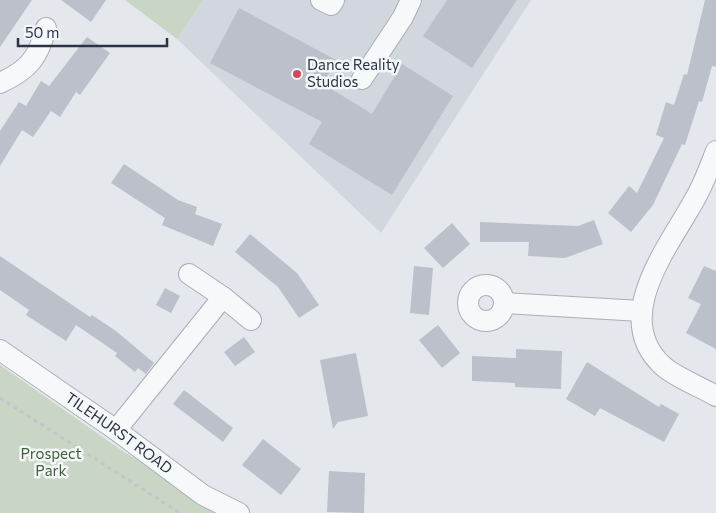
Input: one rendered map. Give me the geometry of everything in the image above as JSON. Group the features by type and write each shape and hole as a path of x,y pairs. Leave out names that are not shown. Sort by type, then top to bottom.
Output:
{"street":[{"path":"321,0 331,6 334,0"},
{"path":"362,79 403,17 411,0"},
{"path":"0,83 21,73 41,47 46,28"},
{"path":"716,151 698,195 650,280 641,311 645,342 663,366 716,396"},
{"path":"189,274 223,297 251,320"},
{"path":"116,430 223,297"},
{"path":"504,303 641,311"},
{"name":"TILEHURST ROAD","path":"0,350 116,430 202,495 239,513"}],"path":[{"path":"0,398 180,513"}],"shaded area":[{"path":"203,0 531,0 381,233 177,39"}],"green space":[{"path":"125,0 203,0 177,39"},
{"name":"Prospect Park","path":"0,365 124,452 229,513 0,513"}],"building":[{"path":"0,0 32,0 0,47"},
{"path":"61,0 106,0 91,22"},
{"path":"447,0 517,0 472,68 423,36"},
{"path":"705,0 716,0 716,67 712,66 702,102 699,101 685,145 682,144 653,205 631,232 608,213 629,186 637,193 664,138 656,135 666,102 674,105 684,74 687,75"},
{"path":"239,8 336,60 323,84 372,114 402,64 453,96 392,195 309,144 322,122 210,63"},
{"path":"87,37 110,53 80,95 76,92 60,117 51,111 33,137 22,130 0,166 0,131 19,102 26,106 41,81 49,86"},
{"path":"124,164 178,200 197,207 195,214 222,224 213,246 162,225 165,218 111,183"},
{"path":"594,220 603,244 565,258 528,256 529,242 480,242 480,222 578,226"},
{"path":"452,223 470,244 443,268 424,248"},
{"path":"250,234 297,273 319,305 299,318 278,287 235,252"},
{"path":"0,256 90,317 92,315 116,331 154,363 146,374 138,368 135,372 115,356 117,353 76,325 66,341 26,315 29,310 0,290"},
{"path":"414,266 433,268 429,315 410,313"},
{"path":"704,266 716,271 716,349 686,333 701,304 688,298"},
{"path":"165,288 180,296 171,313 156,305"},
{"path":"438,325 460,353 442,368 419,340"},
{"path":"244,337 255,352 235,366 224,352"},
{"path":"516,349 562,351 561,389 515,387 515,383 472,381 472,356 516,358"},
{"path":"356,353 368,416 338,422 333,429 320,360"},
{"path":"587,362 659,407 661,404 679,414 664,442 600,408 595,416 566,399"},
{"path":"184,390 233,428 223,442 173,404"},
{"path":"263,439 301,469 281,495 242,465"},
{"path":"329,471 365,473 364,513 327,512"}],"place":[{"name":"Dance Reality Studios","path":"297,74"}]}
